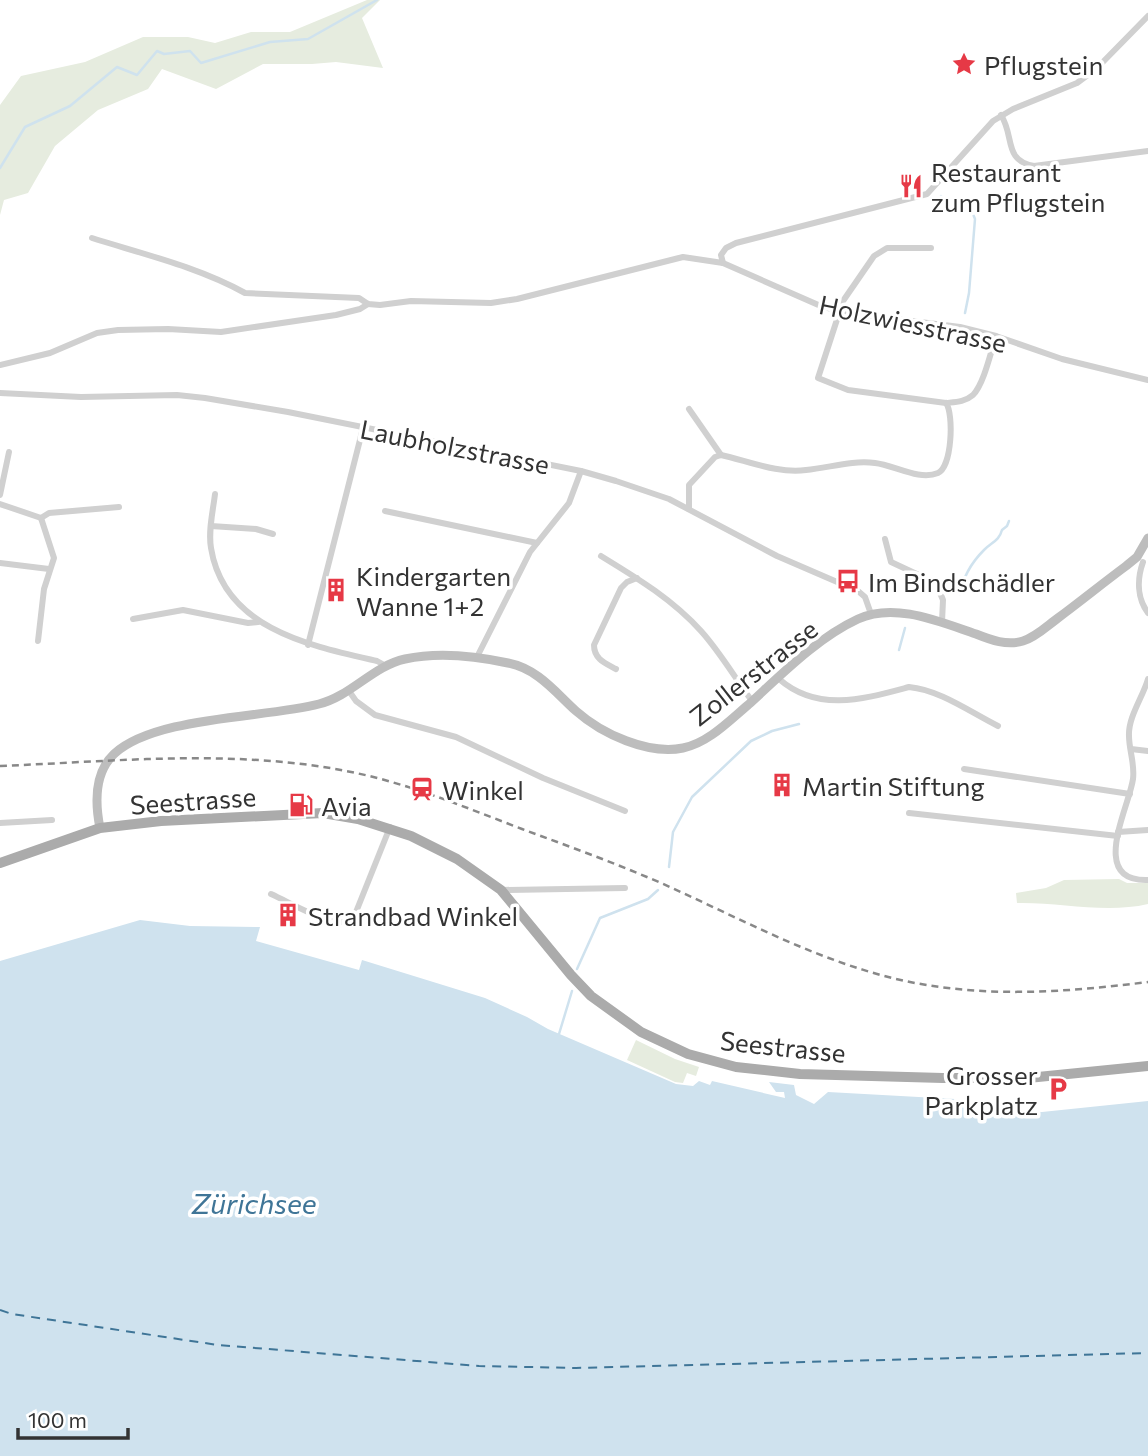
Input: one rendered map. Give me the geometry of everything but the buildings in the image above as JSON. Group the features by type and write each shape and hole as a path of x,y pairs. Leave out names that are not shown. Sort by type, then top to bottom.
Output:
{"main road":[{"name":"Seestrasse","path":"0,863 100,828 161,821 323,813 358,818 390,827 457,859 501,890 571,975 604,1007 652,1039 710,1061 736,1067 800,1074 975,1079 1028,1078 1148,1066"}],"street":[{"path":"723,264 721,255 726,248 736,243 923,197 937,186 982,131 1001,115 1077,83 1097,68 1148,16"},
{"path":"1001,115 1008,128 1012,152 1024,164 1034,166 1148,151"},
{"path":"0,365 50,353 97,333 168,329 221,331 336,315 360,309 368,304 359,298 244,293 229,283 130,248 92,238"},
{"path":"931,248 887,248 876,254 843,301 818,379 848,390 946,403 962,401 972,395 979,386 996,336"},
{"name":"Holzwiesstrasse","path":"368,304 411,301 491,303 517,299 679,257 723,264 814,304 841,311 960,327 996,336 1062,359 1148,380"},
{"name":"Laubholzstrasse","path":"0,393 205,398 289,412 581,471 644,490 689,509 777,556 858,591 865,597 871,614"},
{"path":"689,509 688,491 692,481 715,457 722,455 786,470 804,471 865,462 919,474 936,474 946,466 950,441 950,409 946,403"},
{"path":"689,409 722,455"},
{"path":"308,645 363,428"},
{"path":"0,495 9,453"},
{"path":"477,657 530,552 569,503 581,471"},
{"path":"215,494 211,547 219,577 258,622 308,645 377,661 386,666"},
{"path":"0,505 41,518 49,513 119,507"},
{"path":"385,511 537,543"},
{"path":"38,642 44,589 54,558 41,518"},
{"path":"211,526 256,529 273,534"},
{"path":"1148,538 1140,572 1139,591 1148,613"},
{"path":"885,539 891,562 936,583 943,600 946,624"},
{"path":"601,556 679,608 702,632 752,701"},
{"name":"Zollerstrasse","path":"100,828 96,807 102,773 111,756 122,747 148,736 192,724 322,704 349,691 386,666 402,660 419,657 477,657 512,664 530,671 546,682 578,713 604,731 661,750 684,748 709,737 815,647 846,626 871,614 909,614 997,642 1021,642 1142,561"},
{"path":"0,563 49,569"},
{"path":"616,669 600,660 594,652 594,645 621,588 637,578"},
{"path":"133,619 183,610 248,623 258,622"},
{"path":"779,679 788,687 828,701 844,701 909,687 918,688 998,726"},
{"path":"1148,679 1129,734 1134,776 1122,813 1116,858 1120,870 1127,876 1148,880"},
{"path":"349,691 356,701 374,715 456,737 543,778 625,811"},
{"path":"1131,749 1148,751"},
{"path":"964,769 1130,794"},
{"path":"909,813 1118,834 1148,830"},
{"path":"0,823 52,820"},
{"path":"271,894 316,915 344,923 352,922 390,827"},
{"path":"501,890 625,888"}],"shaded area":[{"path":"367,0 380,0 362,18 383,68 336,62 263,64 216,89 162,69 148,89 98,110 55,146 28,193 4,200 0,215 0,105 21,76 85,62 143,37 188,37 215,43 251,32 290,32"},
{"path":"1119,879 1127,883 1148,883 1148,904 1099,908 1017,903 1016,893 1046,888 1064,880"},
{"path":"636,1040 675,1059 699,1067 696,1076 687,1073 683,1083 675,1082 627,1060"}],"water":[{"name":"Zürichsee","path":"140,920 190,926 260,927 256,941 359,970 362,960 485,998 548,1029 676,1084 693,1086 699,1081 710,1085 712,1081 785,1098 784,1092 776,1092 769,1082 794,1085 796,1095 814,1104 828,1092 955,1099 966,1109 1042,1112 1148,1101 1148,1456 0,1456 0,961"}],"waterway":[{"path":"0,168 25,127 70,106 117,67 137,75 157,51 164,54 190,51 201,63 270,42 308,39 377,0"},
{"path":"941,196 950,207 973,214 975,219 965,313"},
{"path":"960,594 972,565 997,539 1009,521"},
{"path":"899,650 905,628"},
{"path":"669,867 673,832 692,797 751,741 772,731 799,724"},
{"path":"577,969 600,918 648,899 658,890"},
{"path":"559,1034 572,991"}],"ferry route":[{"path":"0,1310 218,1345 479,1366 576,1368 1148,1353"}],"railway":[{"path":"0,766 191,758 287,762 334,769 399,784 592,855 814,952 877,974 940,987 999,992 1059,991 1148,982"}],"place":[{"name":"Pflugstein","path":"964,64"},
{"name":"Restaurant zum Pflugstein","path":"911,186"},
{"name":"Im Bindschädler","path":"848,581"},
{"name":"Kindergarten Wanne 1+2","path":"336,590"},
{"name":"Martin Stiftung","path":"782,785"},
{"name":"Winkel","path":"422,789"},
{"name":"Avia","path":"301,805"},
{"name":"Strandbad Winkel","path":"288,915"},
{"name":"Grosser Parkplatz","path":"1058,1089"}]}
